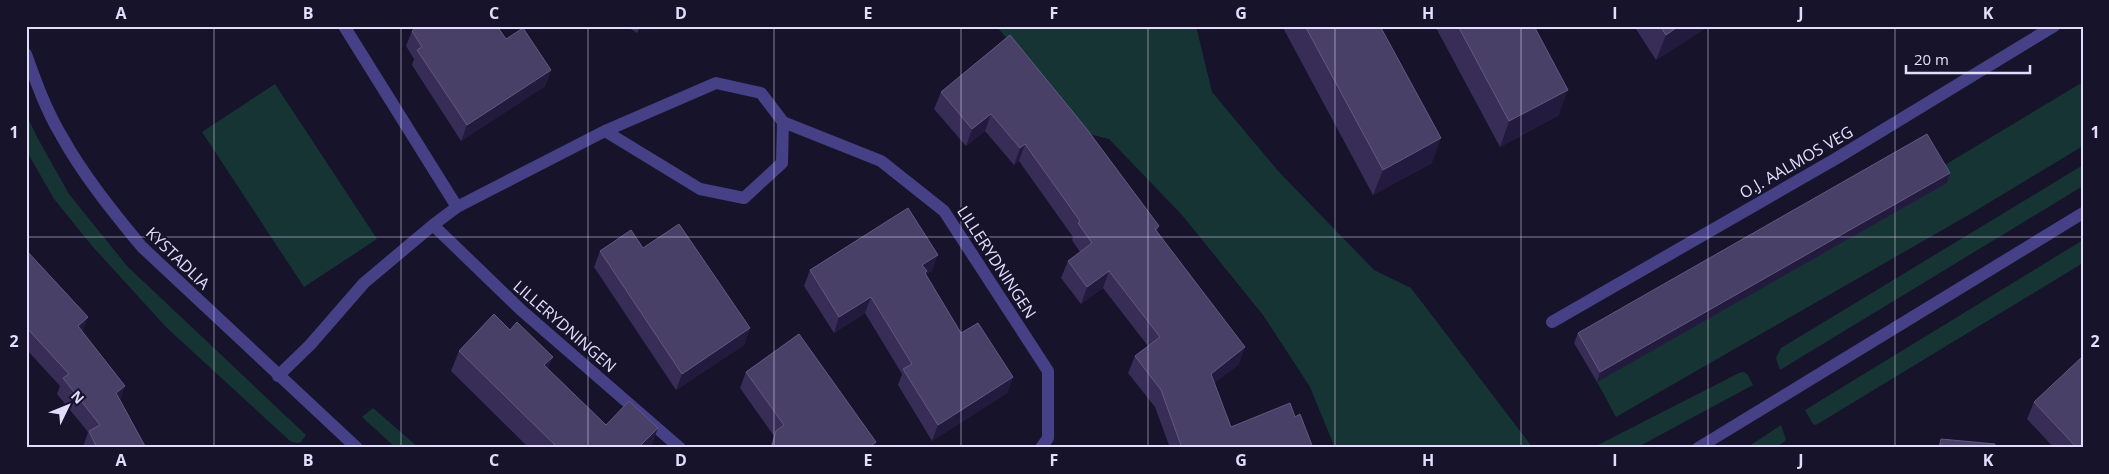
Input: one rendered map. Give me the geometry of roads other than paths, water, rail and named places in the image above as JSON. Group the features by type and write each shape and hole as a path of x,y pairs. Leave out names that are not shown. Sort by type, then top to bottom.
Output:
{"street":[{"path":"344,26 457,207"},
{"name":"O.J. AALMOS VEG","path":"1552,322 1837,158 2054,26"},
{"name":"KYSTADLIA","path":"26,54 39,91 61,136 113,212 142,247 357,448"},
{"path":"278,376 310,346 364,283 457,207 605,131 716,83 761,93 783,122 782,163 744,198 700,189 605,131"},
{"name":"LILLERYDNINGEN","path":"783,122 881,161 944,211 1048,371 1048,438 1041,448"},
{"path":"1698,448 2083,213"},
{"name":"LILLERYDNINGEN","path":"433,225 521,310 680,448"}]}
